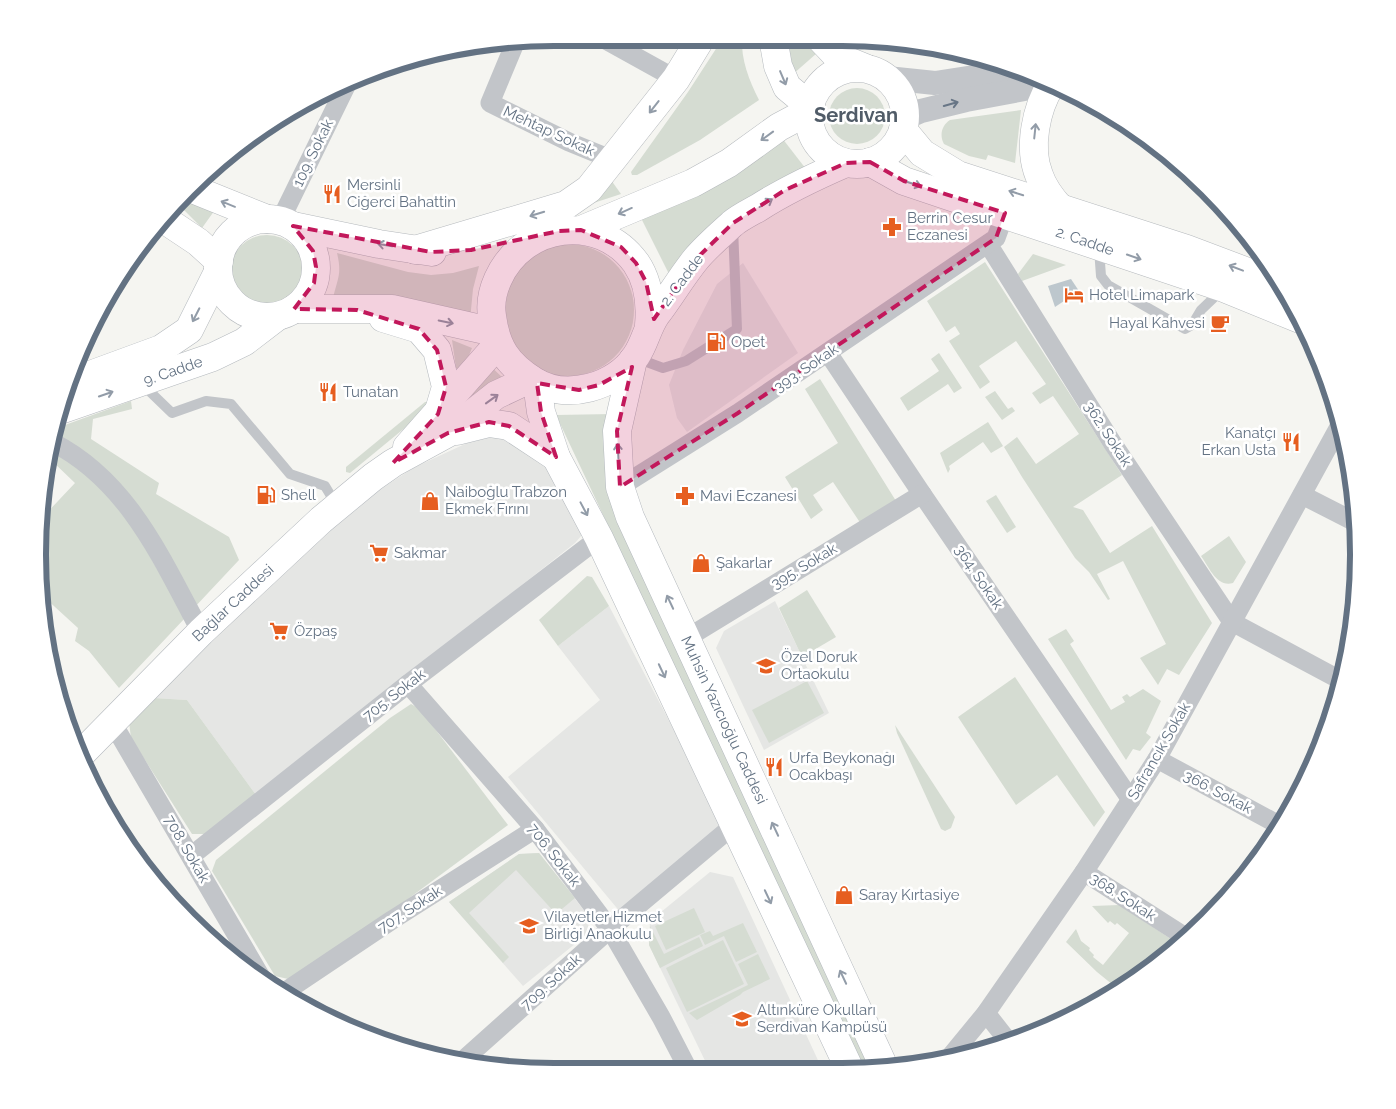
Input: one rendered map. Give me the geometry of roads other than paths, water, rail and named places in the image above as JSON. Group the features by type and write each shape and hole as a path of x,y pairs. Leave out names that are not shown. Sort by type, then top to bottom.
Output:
{"main road":[{"path":"415,250 566,205 589,189 676,79 696,46"},
{"path":"774,46 778,66 787,87 810,109"},
{"path":"828,46 838,57 876,73 893,84 903,100 904,124 898,141 881,158 858,162 831,156 818,144 810,123 810,109 818,88 839,71 852,68 876,73"},
{"path":"1047,90 1042,100 1037,117 1034,137 1035,160 1038,174 1049,194 1060,208"},
{"path":"582,230 693,183 729,163 779,127 810,109"},
{"name":"2. Cadde","path":"904,124 922,153 958,175 1187,249 1269,280"},
{"name":"2. Cadde","path":"650,325 696,259 733,223 785,190 858,162 904,181 1005,213 1224,288 1289,315"},
{"path":"199,191 280,222 379,244 431,252 471,250 559,231 582,230 602,236 621,247 636,263 648,289 650,325 644,342 634,359 618,375 599,385 579,390 557,389 533,381 521,373 508,360 496,338 491,310 494,287 504,267 518,250 537,237"},
{"path":"286,312 306,298 314,283 316,267 313,251 305,237 280,222 253,221 230,236 223,248 219,266 223,288 232,302 246,312 261,317 286,312 392,310 496,338"},
{"path":"169,223 198,242 219,266"},
{"name":"9. Cadde","path":"88,368 161,349 189,330 219,266"},
{"path":"357,310 419,329 437,350 446,388 443,423"},
{"name":"9. Cadde","path":"68,407 213,357 244,342 286,312"},
{"path":"443,423 496,338"},
{"name":"Muhsin Yazıcıoğlu Caddesi","path":"634,359 617,431 620,487 630,517 881,1061"},
{"path":"443,423 496,396 533,381"},
{"path":"533,381 556,457 600,538 847,1063"},
{"path":"443,423 489,422 508,426 556,457"},
{"name":"Bağlar Caddesi","path":"85,750 201,632 337,506 443,423"}],"street":[{"path":"616,46 676,79"},
{"name":"Mehtap Sokak","path":"513,48 490,103 569,142 613,160"},
{"path":"876,73 935,83 1003,72"},
{"path":"904,124 921,111 966,100 1039,86"},
{"name":"109. Sokak","path":"280,222 343,93"},
{"path":"988,244 996,238 1005,213"},
{"name":"393. Sokak","path":"620,487 738,413 988,244"},
{"name":"362. Sokak","path":"988,244 1113,444 1232,622"},
{"name":"364. Sokak","path":"828,353 1131,800"},
{"name":"Safrancık Sokak","path":"956,1049 986,1013 1084,872 1157,759 1335,434"},
{"path":"58,445 72,452 98,473 122,497 145,530 201,632"},
{"name":"395. Sokak","path":"687,638 922,494"},
{"path":"1302,495 1349,519"},
{"name":"705. Sokak","path":"191,856 408,684 600,538"},
{"path":"1232,622 1334,677"},
{"name":"706. Sokak","path":"408,684 535,829 610,929 661,1017 685,1063"},
{"name":"708. Sokak","path":"112,722 253,964"},
{"name":"366. Sokak","path":"1157,759 1274,822"},
{"name":"709. Sokak","path":"469,1055 610,929 734,824"},
{"name":"707. Sokak","path":"290,988 392,920 535,829"},
{"name":"368. Sokak","path":"1084,872 1180,934"},
{"path":"986,1013 1005,1036"}],"lane":[{"path":"634,359 663,368 686,361 737,329 733,223"},
{"path":"1099,245 1101,276 1108,285 1185,329 1192,325 1204,306 1224,288"},
{"path":"141,382 172,413 206,401 231,404 290,474 325,486 337,506"}],"place":[{"name":"Mersinli Ciğerci Bahattin","path":"332,194"},
{"name":"Berrin Cesur Eczanesi","path":"892,227"},
{"name":"Hotel Limapark","path":"1074,295"},
{"name":"Hayal Kahvesi","path":"1220,323"},
{"name":"Opet","path":"716,342"},
{"name":"Tunatan","path":"328,392"},
{"name":"Kanatçı Erkan Usta","path":"1291,442"},
{"name":"Shell","path":"266,495"},
{"name":"Mavi Eczanesi","path":"685,496"},
{"name":"Naiboğlu Trabzon Ekmek Fırını","path":"430,501"},
{"name":"Sakmar","path":"379,553"},
{"name":"Şakarlar","path":"701,563"},
{"name":"Özpaş","path":"279,631"},
{"name":"Özel Doruk Ortaokulu","path":"766,666"},
{"name":"Urfa Beykonağı Ocakbaşı","path":"774,767"},
{"name":"Saray Kırtasiye","path":"844,895"},
{"name":"Vilayetler Hizmet Birliği Anaokulu","path":"529,926"},
{"name":"Altınküre Okulları Serdivan Kampüsü","path":"742,1019"}],"district":[{"name":"Serdivan","path":"856,115"}]}
